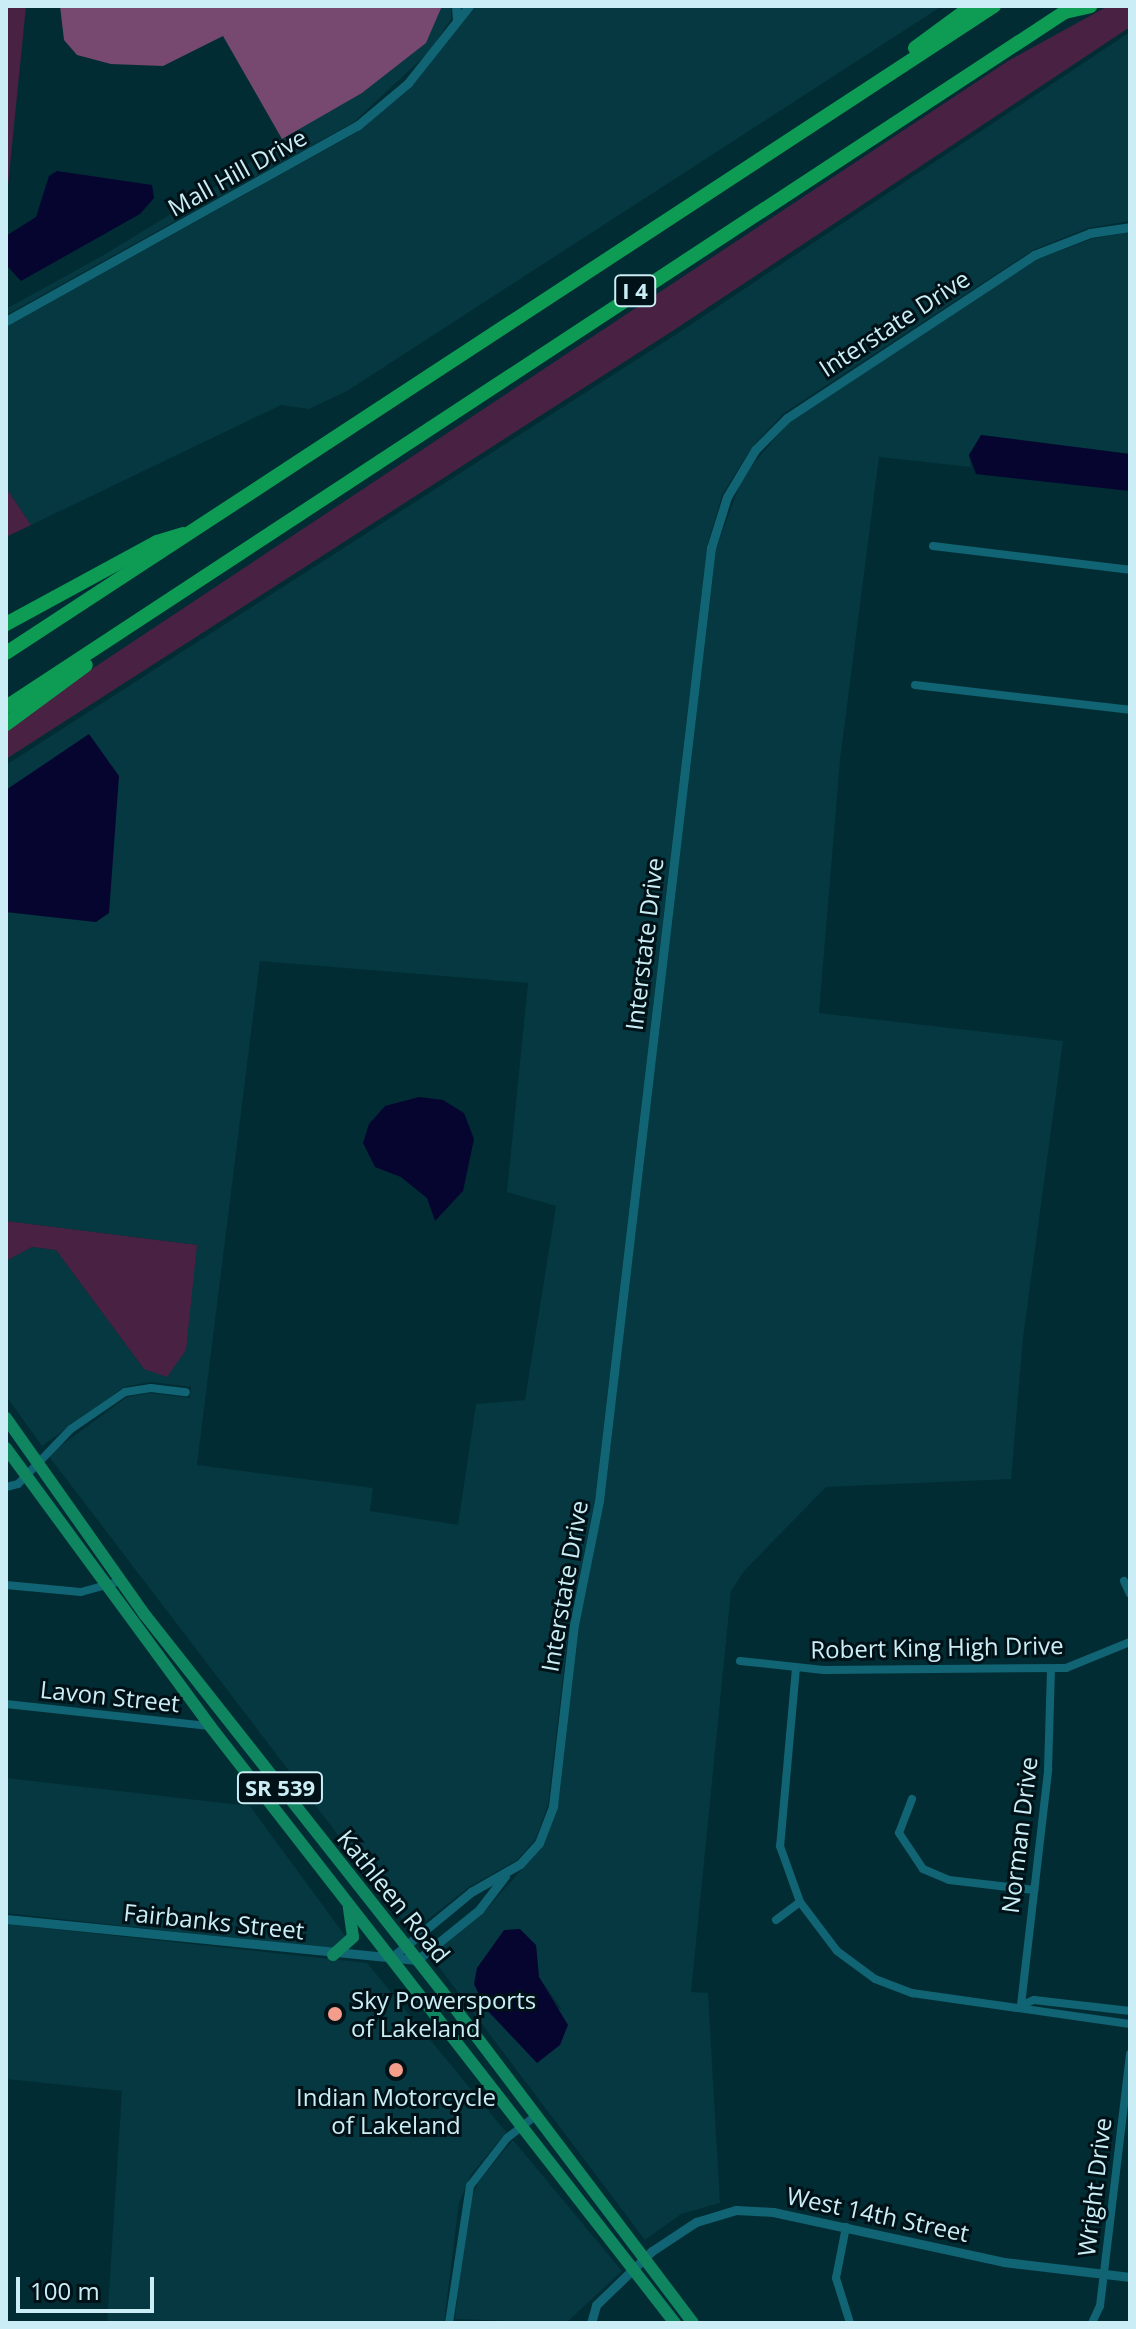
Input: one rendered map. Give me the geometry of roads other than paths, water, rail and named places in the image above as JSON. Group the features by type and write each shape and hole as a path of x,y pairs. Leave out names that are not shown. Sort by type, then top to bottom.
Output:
{"highway":[{"path":"827,116 972,6"},
{"name":"I 4","path":"6,653 199,530 994,6"},
{"path":"1069,9 1090,6"},
{"name":"I 4","path":"6,707 1069,9"},
{"path":"6,624 157,542 199,530"},
{"path":"6,724 209,573"}],"main road":[{"name":"Kathleen Road","path":"6,1418 121,1581 404,1943 693,2323"},
{"name":"Kathleen Road","path":"6,1448 105,1588 210,1726 675,2323"},
{"path":"333,1955 353,1937 346,1900"}],"street":[{"path":"456,6 457,19"},
{"name":"Mall Hill Drive","path":"6,321 357,126 416,74 469,6"},
{"name":"Interstate Drive","path":"417,1960 479,1910 507,1874 539,1843 556,1790 574,1625 599,1501 711,548 727,497 755,450 799,409 1034,255 1090,233 1130,227"},
{"path":"933,546 1130,570"},
{"path":"915,685 1130,710"},
{"path":"6,1487 25,1476 71,1429 125,1392 151,1388 186,1392"},
{"path":"6,1585 81,1592 105,1588 121,1581"},
{"path":"1124,1581 1130,1594"},
{"name":"Robert King High Drive","path":"740,1661 796,1668 1051,1669 1098,1659 1130,1642"},
{"path":"796,1668 779,1826 786,1870 800,1902 837,1951 875,1979 912,1993 1021,2005 1042,2013 1130,2024"},
{"name":"Norman Drive","path":"1021,2005 1051,1731 1051,1669"},
{"name":"Lavon Street","path":"6,1704 210,1726"},
{"path":"912,1799 899,1833 923,1869 949,1880 1034,1890"},
{"name":"Interstate Drive","path":"391,1958 404,1943 471,1892 507,1874"},
{"path":"776,1920 800,1902"},
{"name":"Fairbanks Street","path":"6,1919 333,1955 417,1960"},
{"path":"1021,2005 1034,2000 1130,2011"},
{"name":"Wright Drive","path":"1092,2323 1103,2273 1130,2054"},
{"path":"449,2323 467,2195 475,2178 521,2126 535,2116"},
{"name":"West 14th Street","path":"591,2323 596,2305 644,2258 696,2222 736,2210 846,2227 1004,2262 1130,2277"},
{"path":"846,2227 836,2278 850,2323"}],"place":[{"name":"Sky Powersports of Lakeland","path":"335,2014"},
{"name":"Indian Motorcycle of Lakeland","path":"396,2070"}]}
